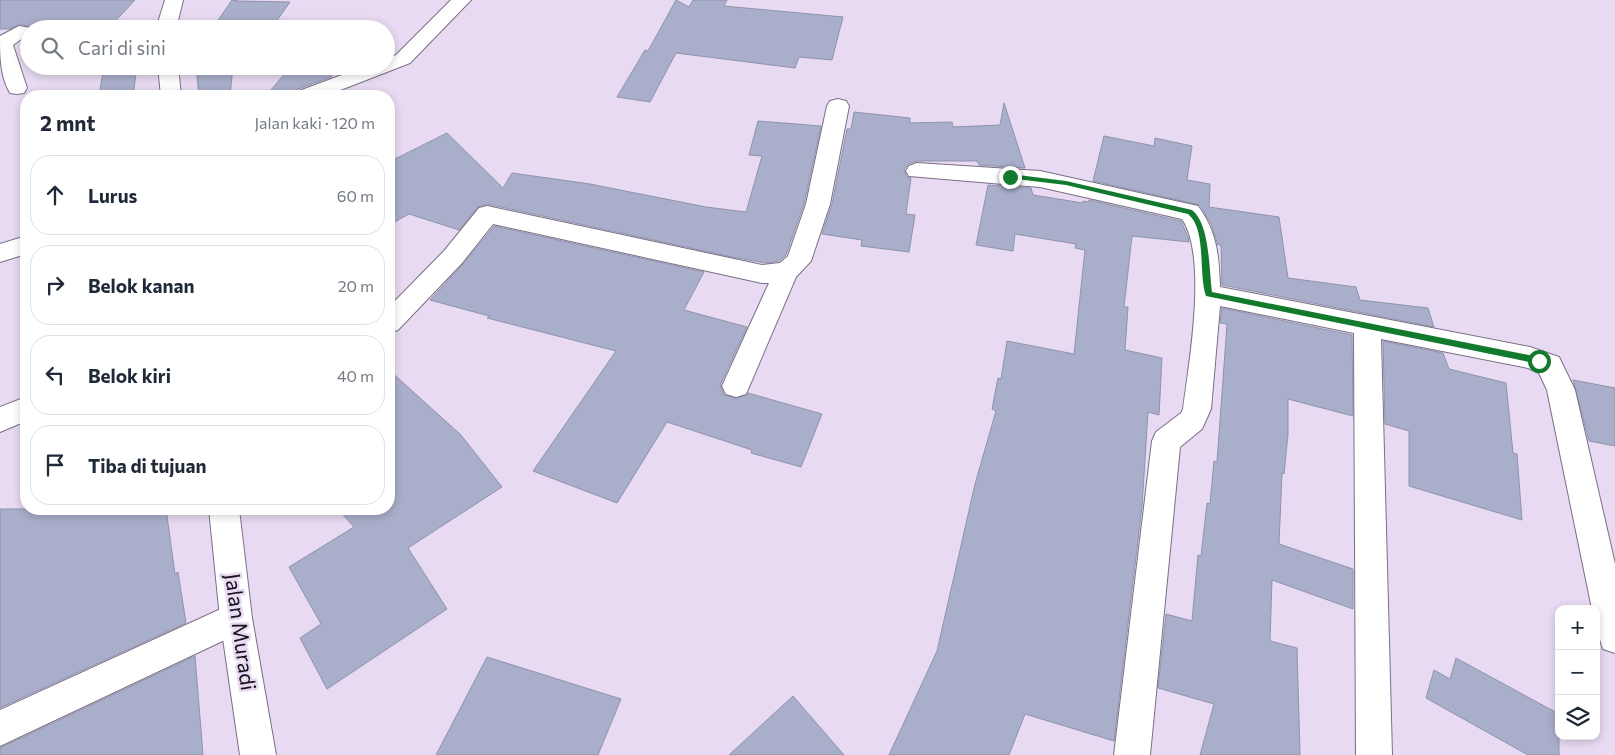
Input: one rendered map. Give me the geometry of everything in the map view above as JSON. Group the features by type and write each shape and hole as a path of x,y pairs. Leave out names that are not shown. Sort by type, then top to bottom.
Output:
{"main road":[{"path":"168,20 174,0"},
{"path":"395,62 403,59 462,0"},
{"path":"17,88 2,43 20,32"},
{"path":"169,75 170,90"},
{"path":"322,90 362,75"},
{"path":"736,386 786,272 799,261 818,204 838,106"},
{"path":"918,171 1040,179 1190,212 1196,217 1201,230 1208,294 1197,409 1192,421 1166,442 1132,755"},
{"path":"395,316 453,257 487,214 762,274 786,272"},
{"path":"0,253 20,247"},
{"path":"1208,294 1530,358 1548,365 1562,390 1615,636"},
{"path":"1367,325 1374,755"},
{"path":"0,420 20,412"},
{"name":"Jalan Muradi","path":"227,515 236,618 258,755"},
{"path":"0,728 236,618"}],"building":[{"path":"0,0 135,0 116,20 20,20 20,24 10,29 0,29"},
{"path":"232,0 290,2 277,20 218,20"},
{"path":"676,0 689,7 693,0 727,0 724,6 843,17 832,60 799,57 795,68 676,53 650,102 617,97 645,50 648,51"},
{"path":"102,75 136,75 134,90 100,90"},
{"path":"197,75 232,75 231,90 198,90"},
{"path":"284,75 333,75 297,90 271,90"},
{"path":"1004,103 1025,168 979,165 977,161 917,161 908,164 904,170 907,177 911,178 906,214 915,215 909,252 861,246 862,240 822,234 832,204 847,129 851,129 854,112 910,118 910,123 952,122 953,127 1000,125"},
{"path":"758,121 821,126 804,204 786,255 779,261 766,263 732,257 487,204 478,207 459,230 409,214 395,222 395,159 447,133 503,188 512,173 590,184 706,207 746,212 762,156 749,155"},
{"path":"1104,136 1154,146 1155,138 1192,146 1187,180 1210,184 1209,207 1279,217 1288,278 1356,287 1360,300 1428,308 1434,327 1222,285 1221,245 1218,245 1211,224 1200,205 1093,181"},
{"path":"988,185 1031,188 1033,195 1083,203 1083,201 1088,202 1089,200 1181,221 1188,237 1189,242 1132,236 1124,307 1128,307 1125,350 1162,358 1159,415 1148,412 1142,506 1114,741 1025,714 1009,755 889,755 937,651 975,484 996,411 992,409 998,378 1001,379 1007,341 1074,354 1085,250 1075,248 1076,244 1015,234 1013,251 976,245"},
{"path":"494,226 704,272 684,310 747,327 720,385 724,395 737,399 748,393 822,414 801,467 751,453 752,450 667,422 617,503 533,471 616,351 487,318 489,316 430,300"},
{"path":"1222,308 1352,335 1353,416 1288,399 1288,434 1284,474 1282,473 1279,544 1353,569 1353,609 1272,580 1270,641 1297,648 1300,755 1200,755 1214,704 1158,688 1166,614 1192,621 1198,555 1201,556 1207,503 1210,504 1214,461 1217,462 1227,324 1220,323"},
{"path":"1383,341 1443,353 1449,369 1506,383 1513,453 1517,454 1522,520 1409,486 1409,431 1385,424"},
{"path":"395,375 461,435 502,487 408,548 447,609 327,689 300,638 321,624 289,567 354,527 343,515 395,515"},
{"path":"1573,380 1615,388 1615,446 1589,441"},
{"path":"0,509 20,509 20,515 167,515 175,574 178,572 186,623 0,708"},
{"path":"195,656 203,755 0,755 0,748"},
{"path":"487,657 621,699 598,755 436,755"},
{"path":"1456,658 1555,712 1555,740 1559,740 1559,755 1528,755 1426,698 1434,670 1450,679"},
{"path":"793,696 844,755 729,755"}],"route":[{"path":"1010,177 1066,183 1190,212 1196,217 1201,230 1208,294 1539,361"}]}
